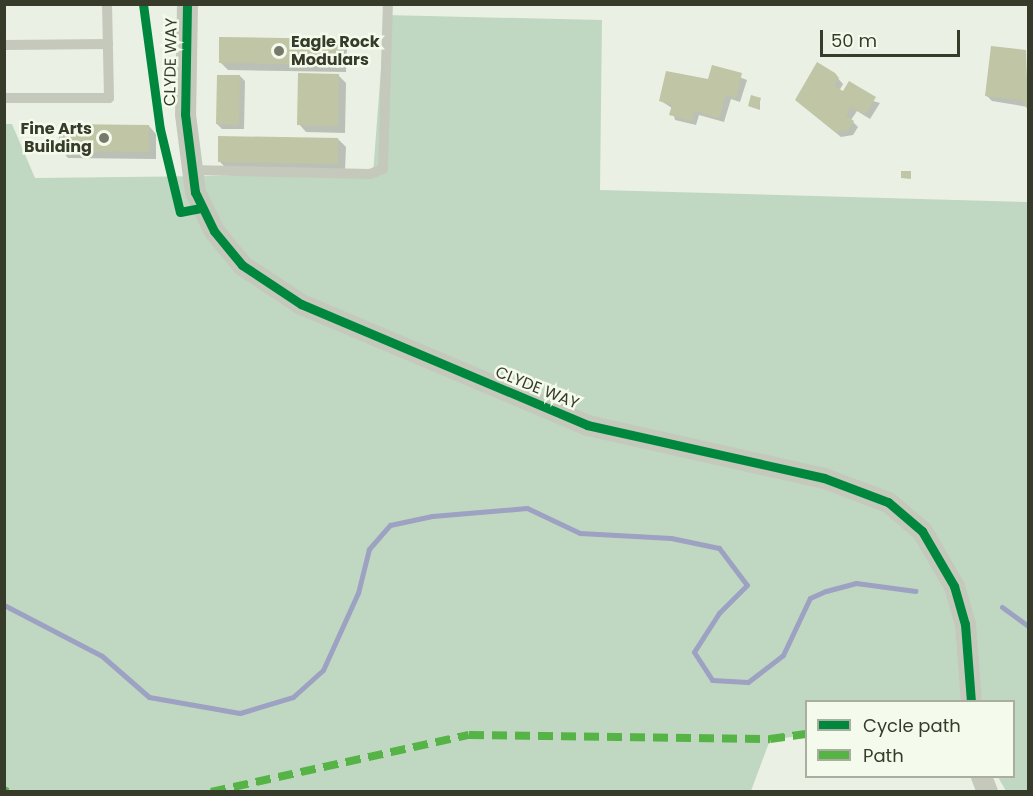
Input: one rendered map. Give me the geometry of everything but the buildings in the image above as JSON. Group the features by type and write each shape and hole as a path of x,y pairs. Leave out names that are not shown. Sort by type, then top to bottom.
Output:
{"street":[{"name":"CLYDE WAY","path":"187,4 185,114 190,170 201,208 231,253 257,278 301,304 587,425 824,478 888,502 922,531 954,586 965,624 971,700"},
{"path":"981,778 987,792"}],"lane":[{"path":"4,98 110,98 107,4"},
{"path":"190,170 370,174 383,169 388,4"},
{"path":"4,45 108,44"}],"green space":[{"path":"385,15 602,20 600,190 1028,202 1028,791 1006,791 999,778 1015,778 1015,700 805,700 805,735 770,740 751,791 5,792 5,124 12,124 35,178 373,174"}],"waterway":[{"path":"4,605 102,656 149,697 240,713 293,697 323,670 358,593 369,549 390,525 432,516 527,508 580,533 671,538 719,548 747,585 719,613 694,652 712,680 748,682 783,655 810,598 856,583 915,591"},
{"path":"1002,607 1028,626"}],"marked path":[{"path":"211,792 469,735 770,739 805,734"},
{"path":"4,790 8,792"}],"cycle path":[{"path":"143,4 160,129 180,212 201,208"},
{"path":"187,4 185,114 195,192 214,231 242,265 301,304 587,425 824,478 888,502 922,531 954,586 965,624 971,700"}],"place":[{"name":"Eagle Rock Modulars","path":"279,51"},
{"name":"Fine Arts Building","path":"104,138"}]}
